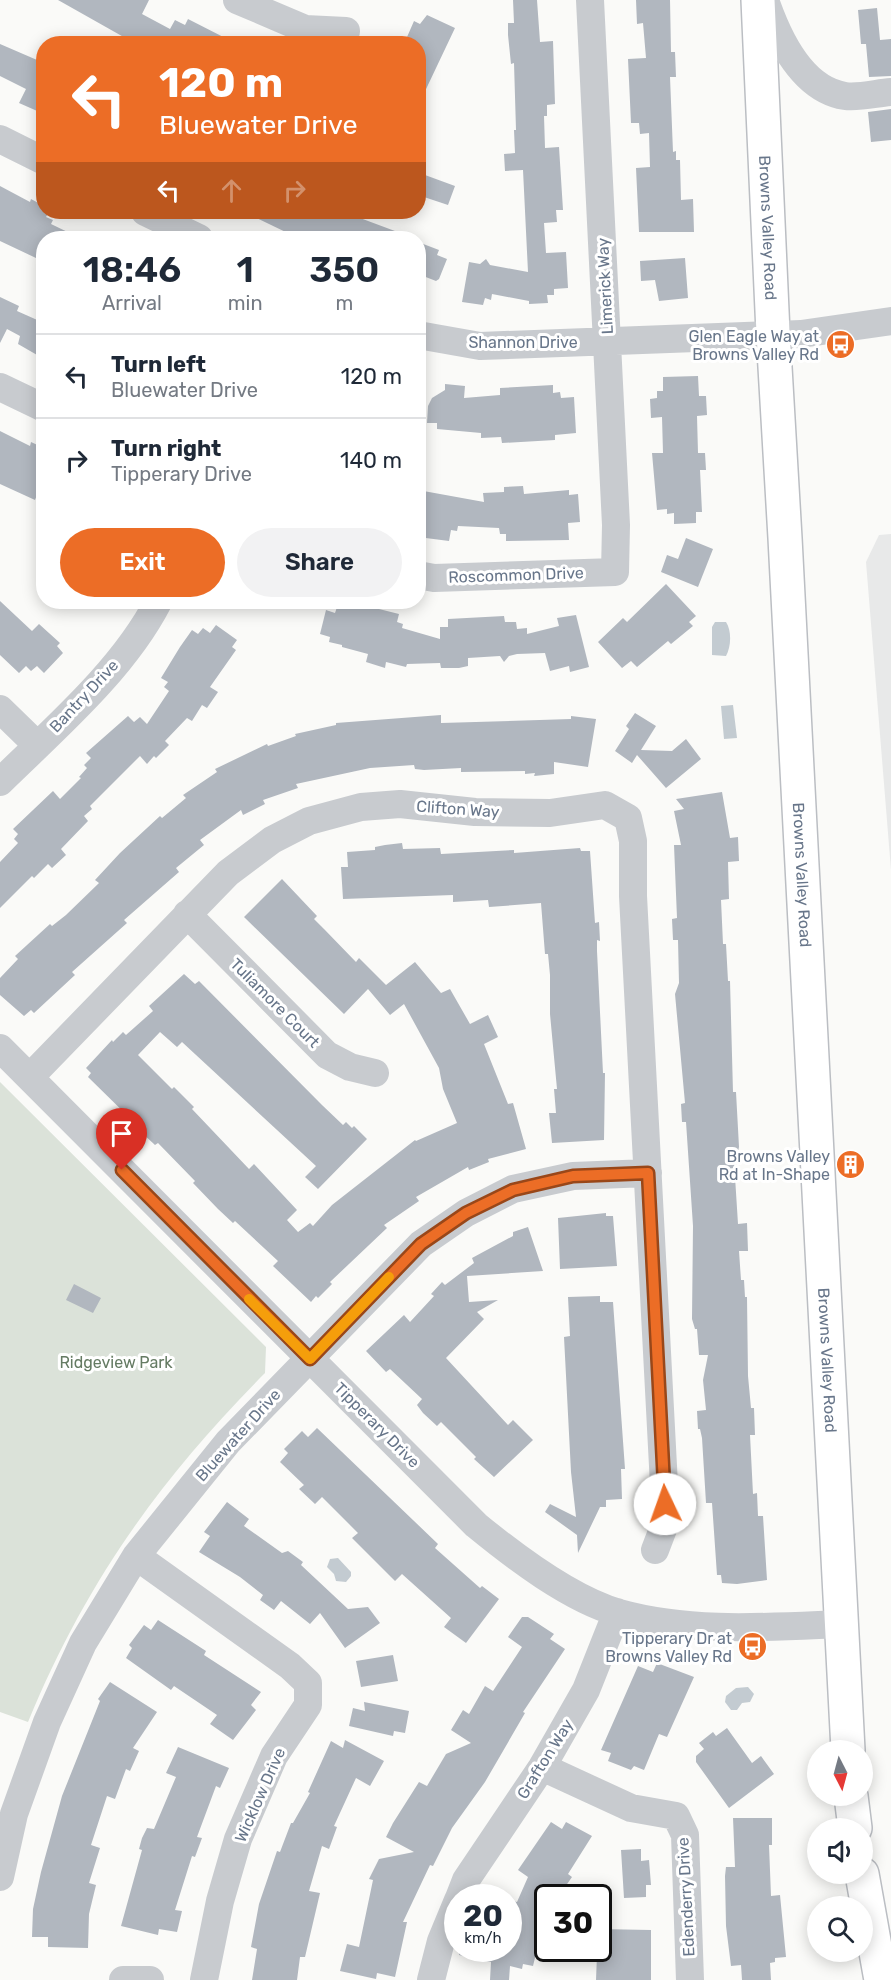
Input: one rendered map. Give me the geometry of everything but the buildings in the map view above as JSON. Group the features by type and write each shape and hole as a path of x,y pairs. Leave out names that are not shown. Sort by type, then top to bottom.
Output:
{"main road":[{"name":"Browns Valley Road","path":"758,0 772,333 789,595 847,1740"},
{"path":"864,1884 881,1980"}],"street":[{"path":"237,0 305,29 346,31"},
{"name":"Limerick Way","path":"590,0 616,525 615,572"},
{"path":"765,0 777,35 794,62 827,89 845,96 891,92"},
{"path":"0,139 36,157"},
{"path":"160,219 184,231"},
{"name":"Shannon Drive","path":"426,336 480,346 608,342 772,333 801,334 891,321"},
{"path":"0,387 36,404"},
{"name":"Roscommon Drive","path":"426,576 615,572"},
{"name":"Bantry Drive","path":"0,782 116,663 154,609"},
{"path":"0,709 37,745"},
{"name":"Clifton Way","path":"30,1077 228,873 272,840 309,821 351,810 400,804 475,812 550,813 605,805 628,818 633,841 633,896 665,1504 663,1528 655,1550"},
{"name":"Tuliamore Court","path":"187,914 327,1055 350,1067 375,1073"},
{"name":"Tipperary Drive","path":"0,1048 476,1525 502,1547 549,1579 617,1612 707,1627 841,1624"},
{"name":"Bluewater Drive","path":"0,1877 7,1813 82,1643 136,1556 228,1442 421,1244 466,1213 513,1190 573,1176 648,1173"},
{"name":"Wicklow Drive","path":"136,1556 290,1666 308,1683 308,1705 274,1756 238,1839 220,1901 204,1980"},
{"name":"Grafton Way","path":"464,1884 542,1767 586,1690 617,1612"},
{"name":"Edenderry Drive","path":"542,1767 631,1808 676,1816 685,1835 690,1980"},
{"name":"Grafton Way","path":"431,1980 444,1934"},
{"path":"123,1980 150,1980"}],"shaded area":[{"path":"891,534 891,870 866,562 879,535"},
{"path":"715,622 726,622 728,626 730,639 726,656 712,655 712,627"},
{"path":"733,705 737,738 724,739 721,706"},
{"path":"338,1558 351,1572 346,1582 336,1581 334,1574 327,1567 330,1559"},
{"path":"748,1687 754,1694 750,1702 742,1703 737,1710 731,1710 725,1702 726,1696 736,1688"}],"green space":[{"name":"Ridgeview Park","path":"0,1082 266,1347 265,1373 191,1453 128,1535 75,1623 50,1671 28,1722 0,1712"}],"slow traffic":[{"path":"249,1299 310,1359 389,1277"}],"place":[{"name":"Glen Eagle Way at Browns Valley Rd","path":"840,345"},
{"name":"Browns Valley Rd at In-Shape","path":"851,1165"},
{"name":"Tipperary Dr at Browns Valley Rd","path":"753,1647"}],"route":[{"path":"122,1170 310,1359 421,1244 466,1213 513,1190 573,1176 648,1173 665,1504"}]}
